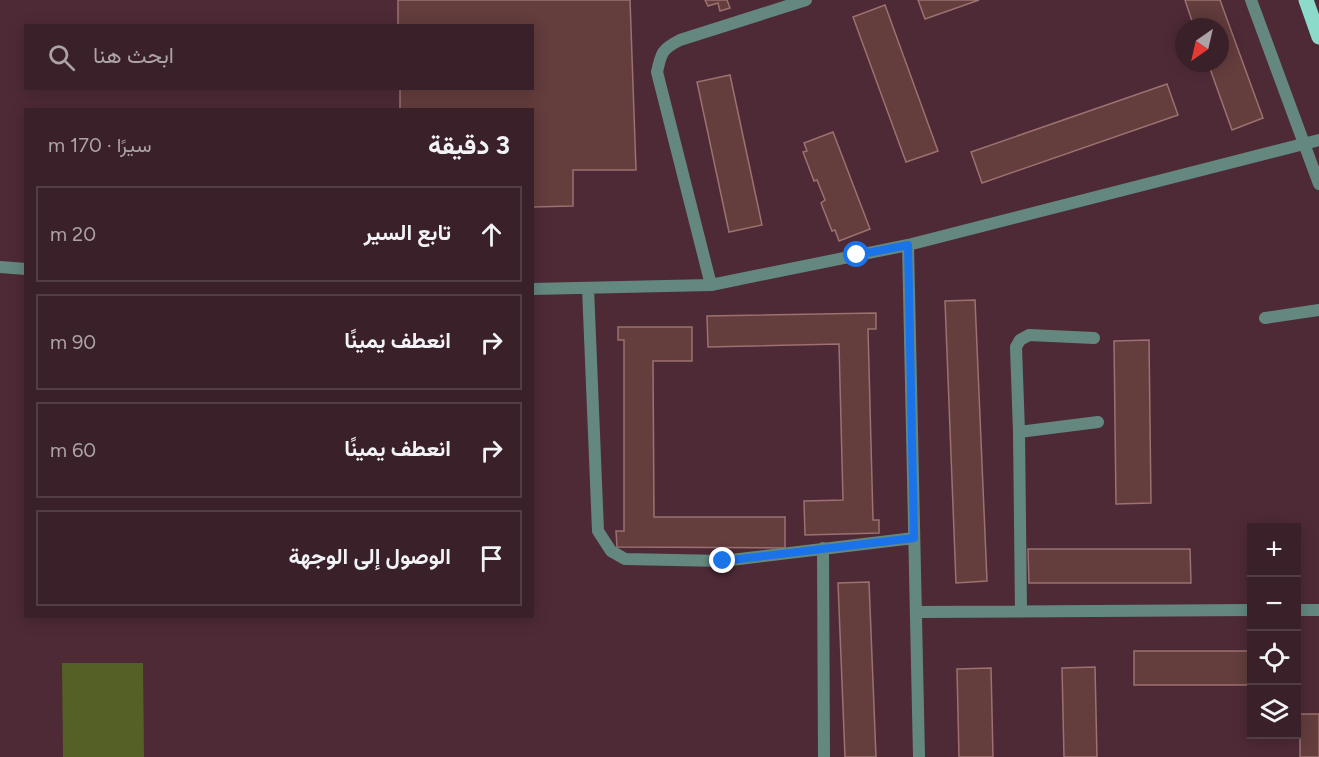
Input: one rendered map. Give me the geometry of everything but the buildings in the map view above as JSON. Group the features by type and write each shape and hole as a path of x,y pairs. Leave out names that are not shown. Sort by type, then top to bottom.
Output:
{"main road":[{"path":"1306,0 1319,37"}],"street":[{"path":"711,285 657,72 661,56 666,47 680,40 807,0"},
{"path":"1251,0 1319,184"},
{"path":"534,289 711,285 908,245 1319,140"},
{"path":"908,245 919,757"},
{"path":"0,267 24,268"},
{"path":"588,288 598,531 611,551 625,559 723,561 914,538"},
{"path":"1265,318 1319,309"},
{"path":"1021,611 1016,347 1020,340 1029,335 1094,338"},
{"path":"1019,432 1098,422"},
{"path":"823,548 824,757"},
{"path":"916,612 1247,610"},
{"path":"1301,610 1319,610"}],"green space":[{"path":"62,663 143,663 144,757 63,757"}],"route":[{"path":"723,561 914,538 908,245 857,255"}]}
